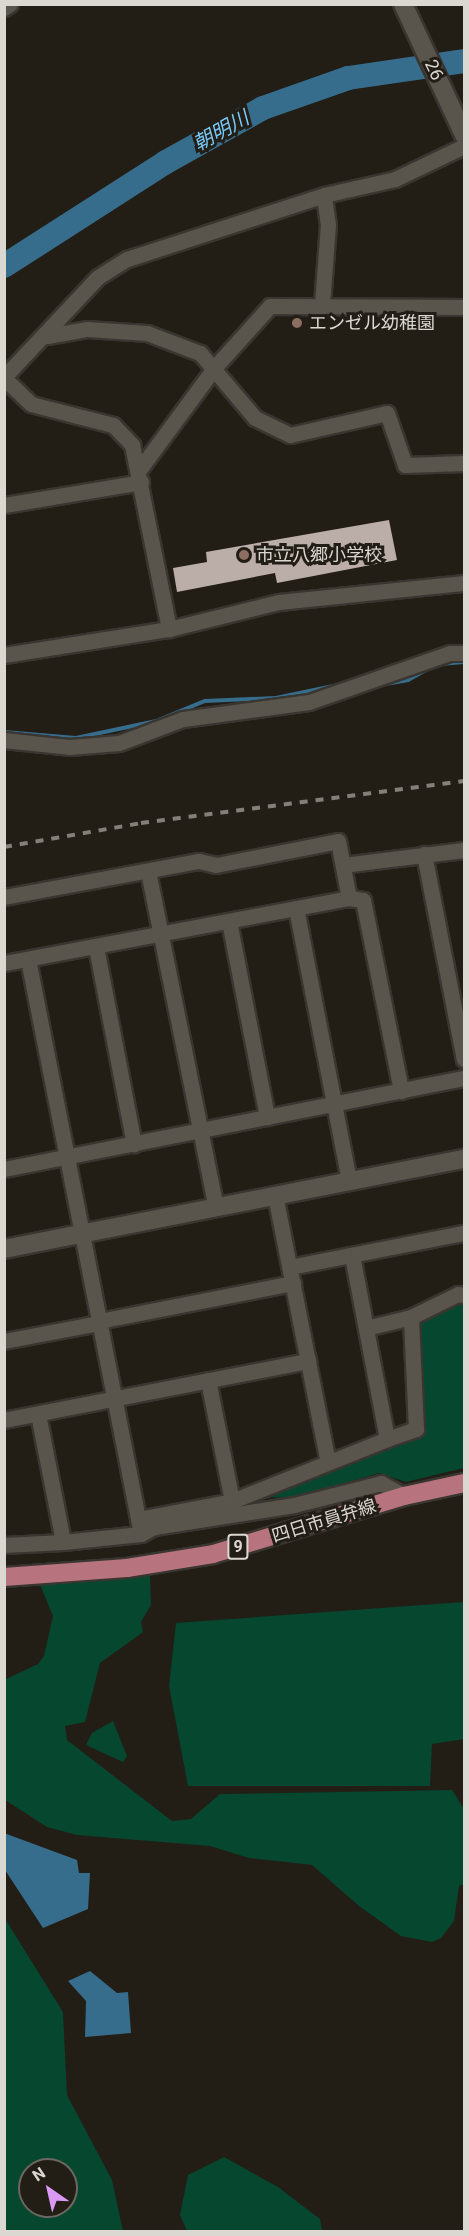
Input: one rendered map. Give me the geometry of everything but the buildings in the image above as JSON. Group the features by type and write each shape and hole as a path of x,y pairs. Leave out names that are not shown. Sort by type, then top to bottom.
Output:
{"main road":[{"name":"四日市員弁線","path":"4,1576 127,1568 213,1554 404,1496 465,1484"}],"street":[{"path":"4,8 10,4"},
{"name":"26","path":"403,5 464,137"},
{"path":"170,629 132,445 113,425 31,405 4,377 46,336 98,277 127,259 324,195 395,179 464,137"},
{"path":"322,304 328,225 324,195"},
{"path":"4,506 140,476 214,367 263,310 322,304 465,307"},
{"path":"46,336 97,329 147,333 200,353 255,418 290,435 387,413 405,465 465,463"},
{"path":"4,655 170,629 279,602 465,583"},
{"path":"4,740 69,747 119,743 183,719 280,707 465,653"},
{"path":"4,897 199,861 216,865 338,841 349,898"},
{"path":"343,865 465,850"},
{"path":"424,854 464,1057"},
{"path":"148,871 216,1207"},
{"path":"4,963 349,898 363,900 401,1091"},
{"path":"296,908 350,1180"},
{"path":"229,921 267,1118"},
{"path":"96,946 134,1144"},
{"path":"28,959 139,1526"},
{"path":"4,1169 465,1078"},
{"path":"4,1249 465,1159"},
{"path":"275,1195 328,1462"},
{"path":"290,1267 465,1233"},
{"path":"352,1255 387,1439"},
{"path":"4,1341 293,1283"},
{"path":"366,1328 411,1317 458,1294 465,1295"},
{"path":"4,1545 63,1542 139,1526 232,1501 416,1429 411,1317"},
{"path":"4,1420 308,1361"},
{"path":"208,1380 232,1501"},
{"path":"38,1414 63,1542"},
{"path":"139,1526 154,1527 294,1505 381,1483 404,1496"}],"green space":[{"path":"459,1302 464,1303 464,1468 406,1482 379,1473 294,1498 260,1497 417,1430 412,1318"},
{"path":"150,1574 151,1605 141,1622 143,1632 100,1663 85,1722 65,1726 67,1740 172,1821 191,1819 220,1794 452,1790 464,1809 464,1884 459,1886 454,1921 441,1938 432,1942 401,1936 359,1906 312,1865 249,1858 210,1846 77,1835 47,1827 5,1800 4,1680 38,1664 44,1656 53,1616 39,1582"},
{"path":"464,1602 464,1739 432,1744 430,1786 188,1786 169,1686 176,1623"},
{"path":"113,1721 127,1756 123,1762 86,1745 92,1733"},
{"path":"4,1917 63,2012 67,2095 112,2180 123,2231 5,2231"},
{"path":"224,2157 278,2187 320,2219 322,2231 187,2231 180,2215 188,2175"}],"water":[{"path":"4,1833 77,1860 79,1873 90,1873 88,1909 43,1928 5,1870"},
{"path":"90,1971 117,1993 128,1992 131,2033 85,2037 86,2001 68,1981"}],"waterway":[{"name":"朝明川","path":"4,266 166,162 263,108 348,78 464,61"},
{"path":"440,664 464,662"},
{"path":"368,687 408,680 433,666"},
{"path":"4,732 76,738 156,721 205,701 276,698 352,682"}],"railway":[{"path":"4,847 141,823 464,781"}],"place":[{"name":"エンゼル幼稚園","path":"297,323"},
{"name":"市立八郷小学校","path":"244,555"}]}
